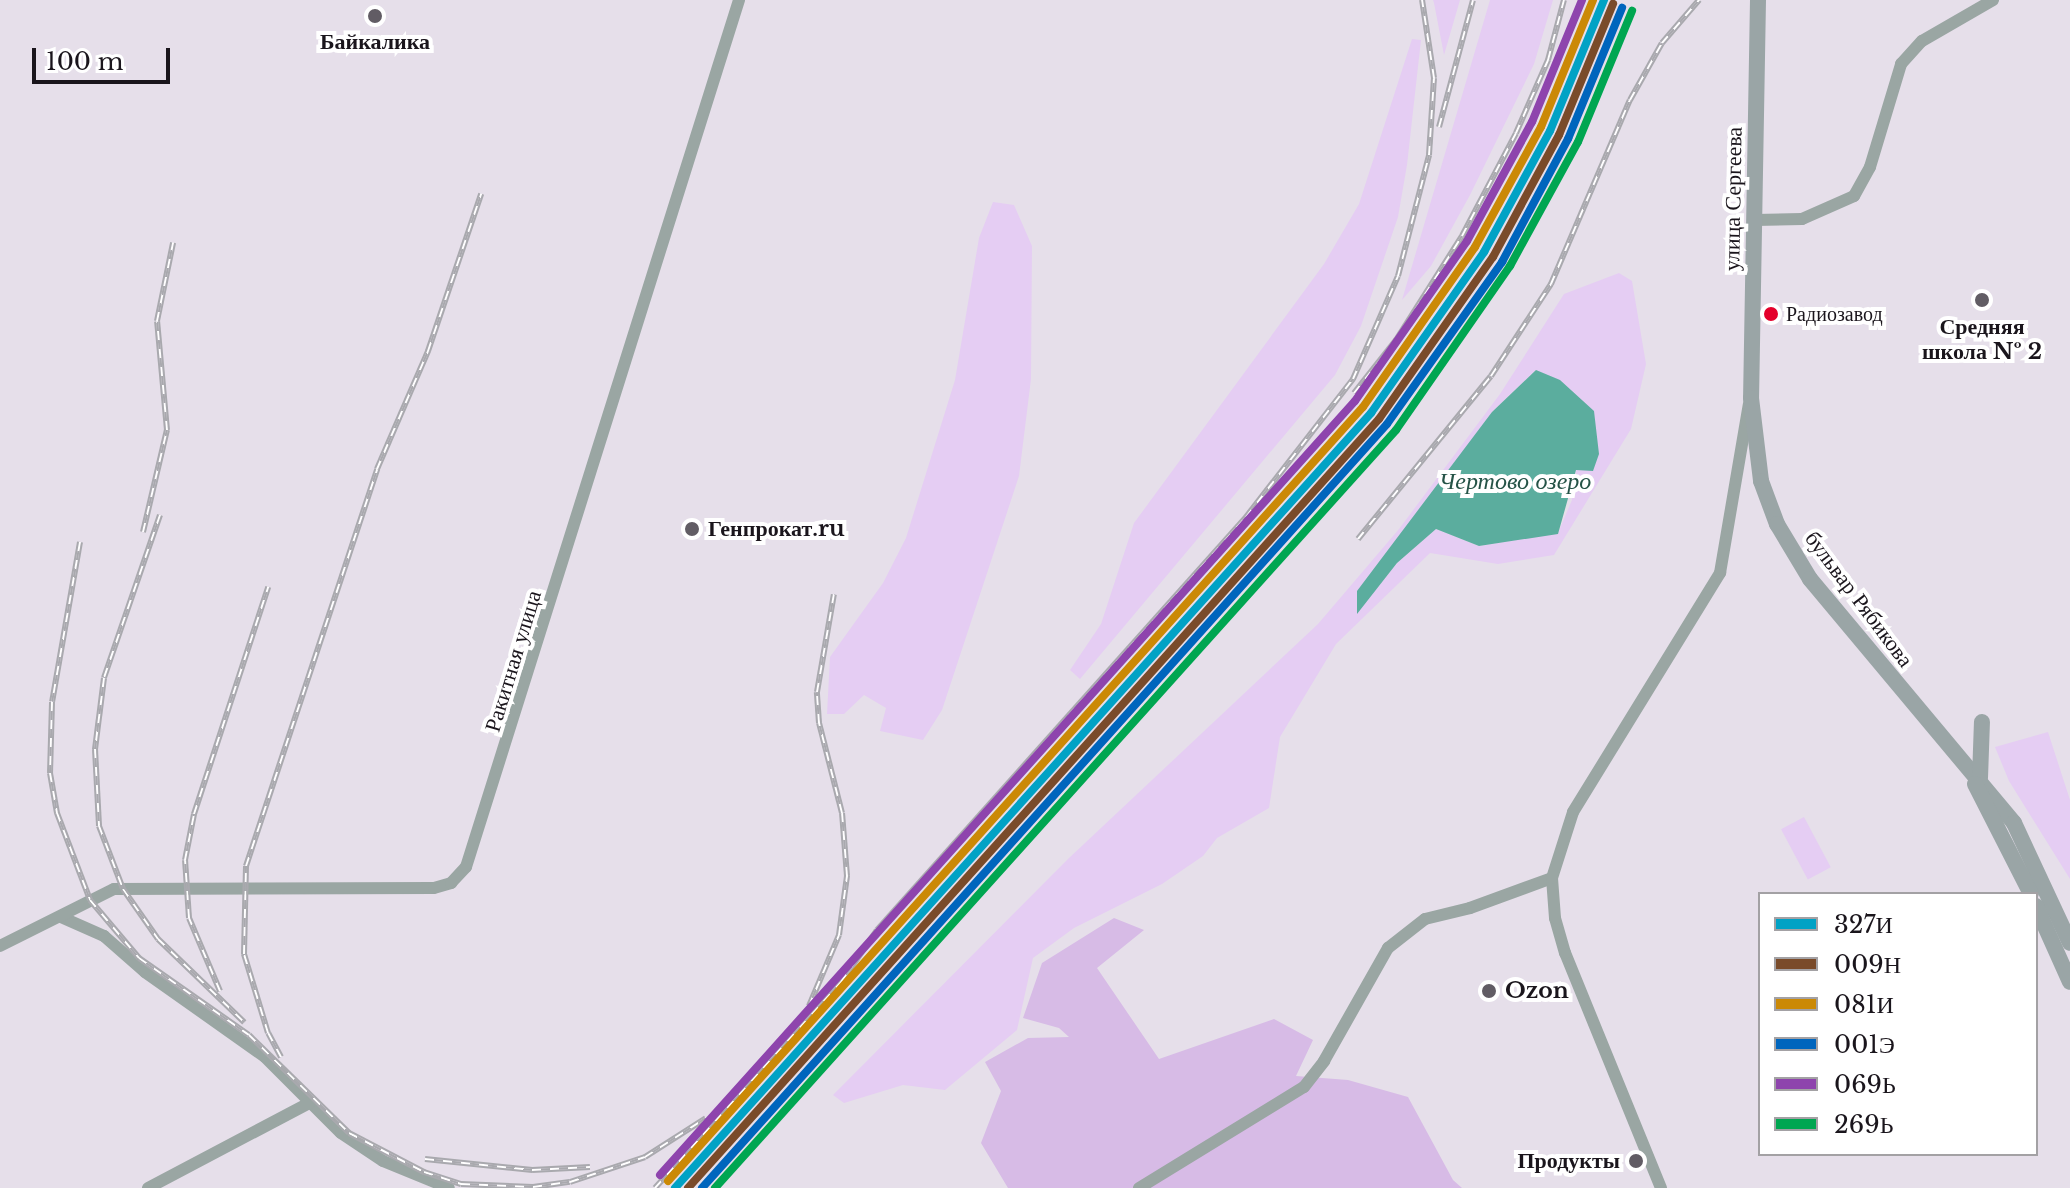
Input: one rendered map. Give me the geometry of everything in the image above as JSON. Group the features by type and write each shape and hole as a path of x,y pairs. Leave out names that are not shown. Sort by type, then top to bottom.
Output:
{"main road":[{"name":"улица Сергеева","path":"1751,398 1758,0"},
{"name":"бульвар Рябикова","path":"1751,398 1755,460 1788,545 1872,657 1980,778 2014,823 2070,943"},
{"path":"1980,778 1982,722"},
{"name":"бульвар Рябикова","path":"1962,761 2030,892"},
{"path":"2038,910 2070,982"}],"street":[{"name":"Ракитная улица","path":"0,946 114,889 434,888 451,883 466,867 739,0"},
{"path":"1755,220 1802,219 1854,196 1870,167 1901,64 1922,41 1993,0"},
{"path":"1661,1188 1565,953 1555,918 1552,878 1573,812 1720,573 1728,549 1739,439 1751,398"},
{"path":"1139,1188 1304,1087 1324,1061 1388,948 1425,919 1470,908 1552,878"},
{"path":"61,917 104,936 145,972 265,1057 309,1103 383,1161 440,1187"},
{"path":"148,1188 309,1103"}],"shaded area":[{"path":"1433,0 1460,0 1444,55 1434,3"},
{"path":"1490,0 1553,0 1534,64 1470,195 1431,266 1402,300"},
{"path":"1412,39 1421,40 1398,217 1361,326 1335,375 1080,679 1070,670 1101,624 1134,523 1324,264 1359,204"},
{"path":"993,202 1014,205 1032,246 1031,379 1019,476 942,710 923,740 880,731 886,708 864,695 844,714 827,714 830,657 883,583 906,538 955,380 979,238"},
{"path":"1619,273 1632,281 1646,364 1631,429 1554,555 1498,564 1430,553 1336,644 1280,737 1269,808 1217,838 1203,856 1162,884 1074,928 1033,958 1017,1030 945,1090 903,1085 844,1103 833,1095 1068,859 1318,624 1399,529 1500,394 1564,294","holes":["1536,370 1576,469 1572,500 1558,533 1479,546 1436,529 1397,563 1357,613 1492,412"]},
{"path":"2048,732 2070,800 2070,879 2009,781 1995,747"},
{"path":"1804,817 1831,867 1808,880 1781,829"},
{"path":"1114,918 1144,930 1097,968 1159,1059 1274,1019 1313,1040 1296,1076 1348,1080 1408,1097 1453,1180 1462,1188 1008,1188 981,1143 1001,1091 985,1062 1028,1038 1069,1037 1059,1028 1023,1018 1042,963"}],"water":[{"name":"Чертово озеро","path":"1536,370 1560,380 1594,411 1599,454 1593,471 1576,470 1558,534 1479,546 1436,529 1397,563 1357,614 1357,591 1492,412"}],"railway":[{"path":"655,1188 841,982 877,930 1246,517 1353,379 1398,276 1429,155 1434,78 1422,0"},
{"path":"1439,127 1473,0"},
{"path":"1354,393 1396,340 1462,236 1516,133 1548,60 1564,0"},
{"path":"1358,539 1491,376 1551,284 1630,100 1662,43 1699,0"},
{"path":"281,1057 268,1033 244,954 246,866 377,469 428,351 481,194"},
{"path":"143,532 167,430 157,321 173,243"},
{"path":"160,515 104,678 95,749 99,826 123,889 158,939 244,1022"},
{"path":"80,542 52,702 50,773 57,813 90,900 139,958 249,1035 349,1133 424,1172 461,1184 533,1187 570,1182 645,1157 706,1118"},
{"path":"220,991 189,918 185,860 194,814 268,587"},
{"path":"809,1006 839,935 847,876 842,813 819,723 817,692 834,594"},
{"path":"425,1159 532,1170 590,1167"}],"transit line":[{"name":"069Ь","path":"660,1175 1355,401 1467,241 1532,122 1582,0"},
{"name":"081И","path":"668,1181 1363,407 1475,247 1541,127 1593,0"},
{"name":"327И","path":"675,1188 1371,413 1484,252 1550,131 1604,0"},
{"name":"009Н","path":"688,1188 1379,419 1493,257 1559,135 1613,4"},
{"name":"001Э","path":"702,1188 1387,424 1502,262 1568,139 1622,8"},
{"name":"269Ь","path":"715,1188 1396,430 1510,266 1578,142 1632,11"}],"place":[{"name":"Байкалика","path":"375,16"},
{"name":"Средняя школа № 2","path":"1982,300"},
{"name":"Радиозавод","path":"1771,314"},
{"name":"Генпрокат.ru","path":"692,529"},
{"name":"Ozon","path":"1489,991"},
{"name":"Продукты","path":"1636,1161"}]}
